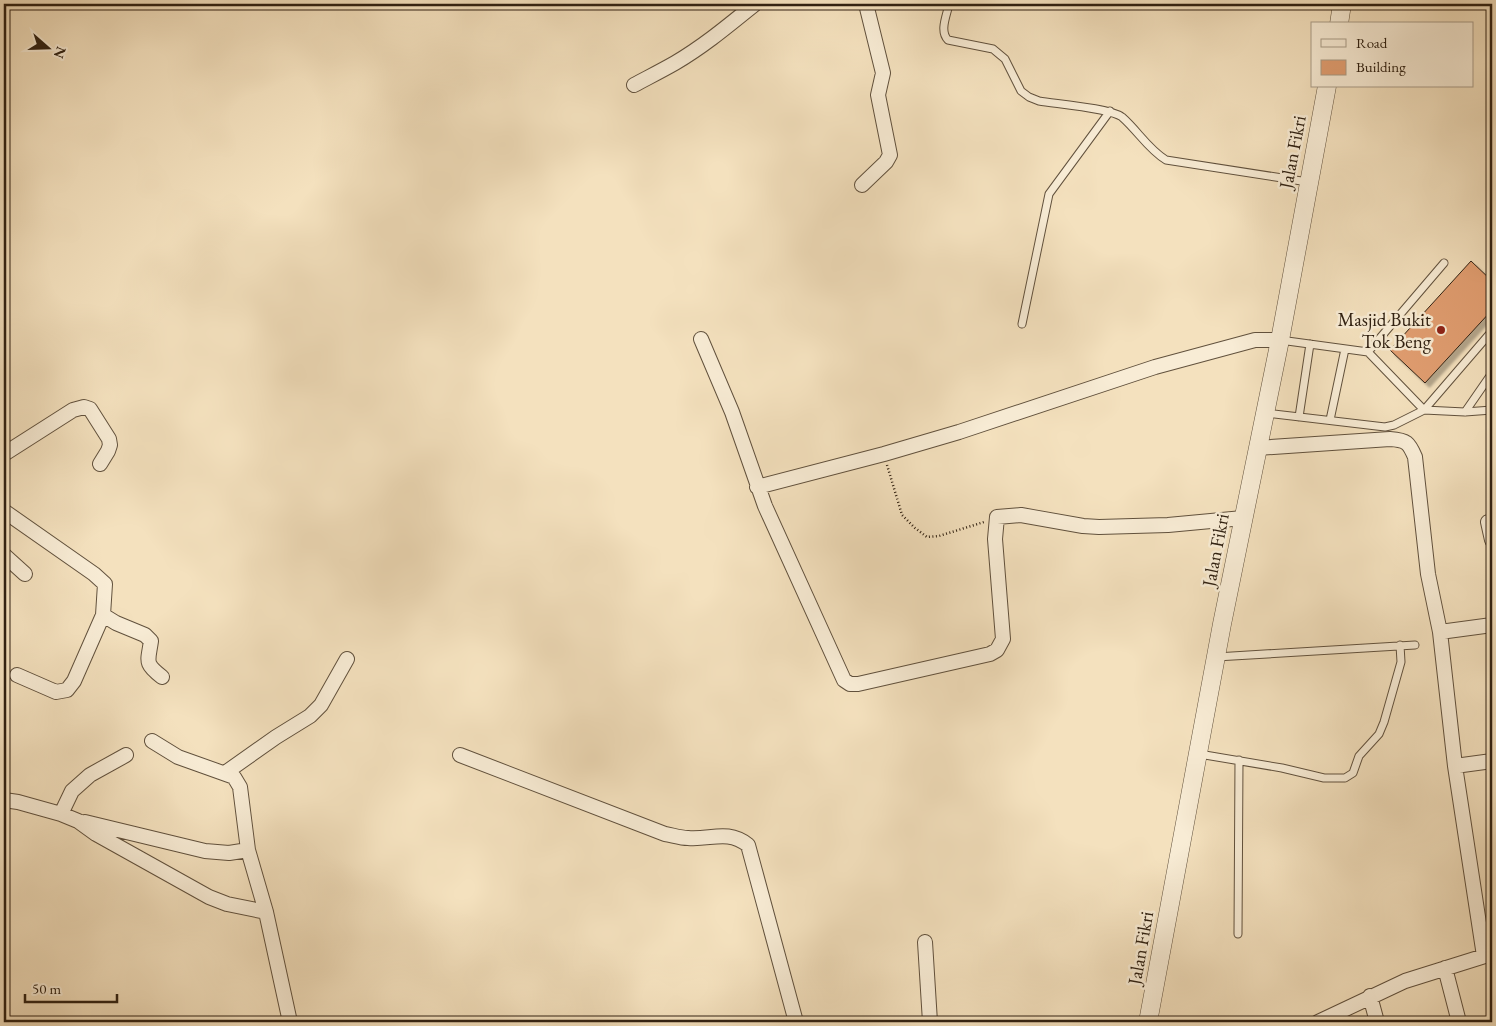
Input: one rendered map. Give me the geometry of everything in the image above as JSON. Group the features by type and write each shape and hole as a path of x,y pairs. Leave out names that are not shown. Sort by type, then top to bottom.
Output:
{"street":[{"path":"634,85 690,54 755,4"},
{"path":"862,185 886,162 890,155 878,95 883,73 866,4"},
{"path":"1338,22 1342,4"},
{"name":"Jalan Fikri","path":"1148,1022 1222,624 1280,340 1326,88"},
{"path":"701,339 732,412 765,506 844,680 850,684 858,684 990,654 1001,646 1003,639 995,538 997,517 1022,515 1099,527 1168,525 1243,518"},
{"path":"758,487 884,454 1013,415 1155,367 1255,340 1280,340"},
{"path":"4,454 74,410 84,406 90,409 109,439 108,451 100,464"},
{"path":"1257,448 1390,438 1402,439 1409,444 1415,457 1428,574 1440,632 1455,766 1488,955 1405,981 1318,1022"},
{"path":"4,511 94,574 105,584 103,615 74,681 67,690 56,692 17,675"},
{"path":"1488,522 1492,540"},
{"path":"4,555 25,574"},
{"path":"103,615 116,623 145,635 151,641 148,662 150,668 162,677"},
{"path":"1440,632 1492,625"},
{"path":"226,773 276,737 310,716 322,705 347,659"},
{"path":"152,741 178,757 234,777 240,787 248,850 266,912 290,1022"},
{"path":"61,814 72,791 90,775 126,755"},
{"path":"460,755 664,834 688,838 720,835 740,838 748,845 796,1022"},
{"path":"1455,766 1492,761"},
{"path":"4,800 61,814 78,821 205,851 229,853 248,850"},
{"path":"78,821 96,834 209,896 227,904 266,912"},
{"path":"925,942 930,1022"},
{"path":"1445,968 1460,1022"},
{"path":"1370,996 1377,1022"}],"lane":[{"path":"949,4 943,31 948,40 993,49 1005,59 1021,91 1029,97 1039,101 1110,111 1121,117 1156,153 1166,160 1308,182"},
{"path":"1022,324 1049,194 1110,111"},
{"path":"1368,352 1444,263"},
{"path":"1264,413 1385,426 1394,425 1424,410 1492,331"},
{"path":"1280,340 1368,352 1424,410 1465,412 1492,410"},
{"path":"1299,417 1310,344"},
{"path":"1330,420 1345,349"},
{"path":"1465,412 1492,373"},
{"path":"1198,754 1282,768 1324,778 1345,778 1353,773 1360,756 1379,734 1384,722 1402,662 1400,645"},
{"path":"1216,657 1415,645"},
{"path":"1238,934 1239,760"}],"path":[{"path":"884,454 902,515 914,528 927,536 939,536 997,517"}],"building":[{"name":"Masjid Bukit Tok Beng","path":"1471,261 1492,281 1492,310 1425,383 1390,350"}],"place":[{"name":"Masjid Bukit Tok Beng","path":"1441,330"}]}
